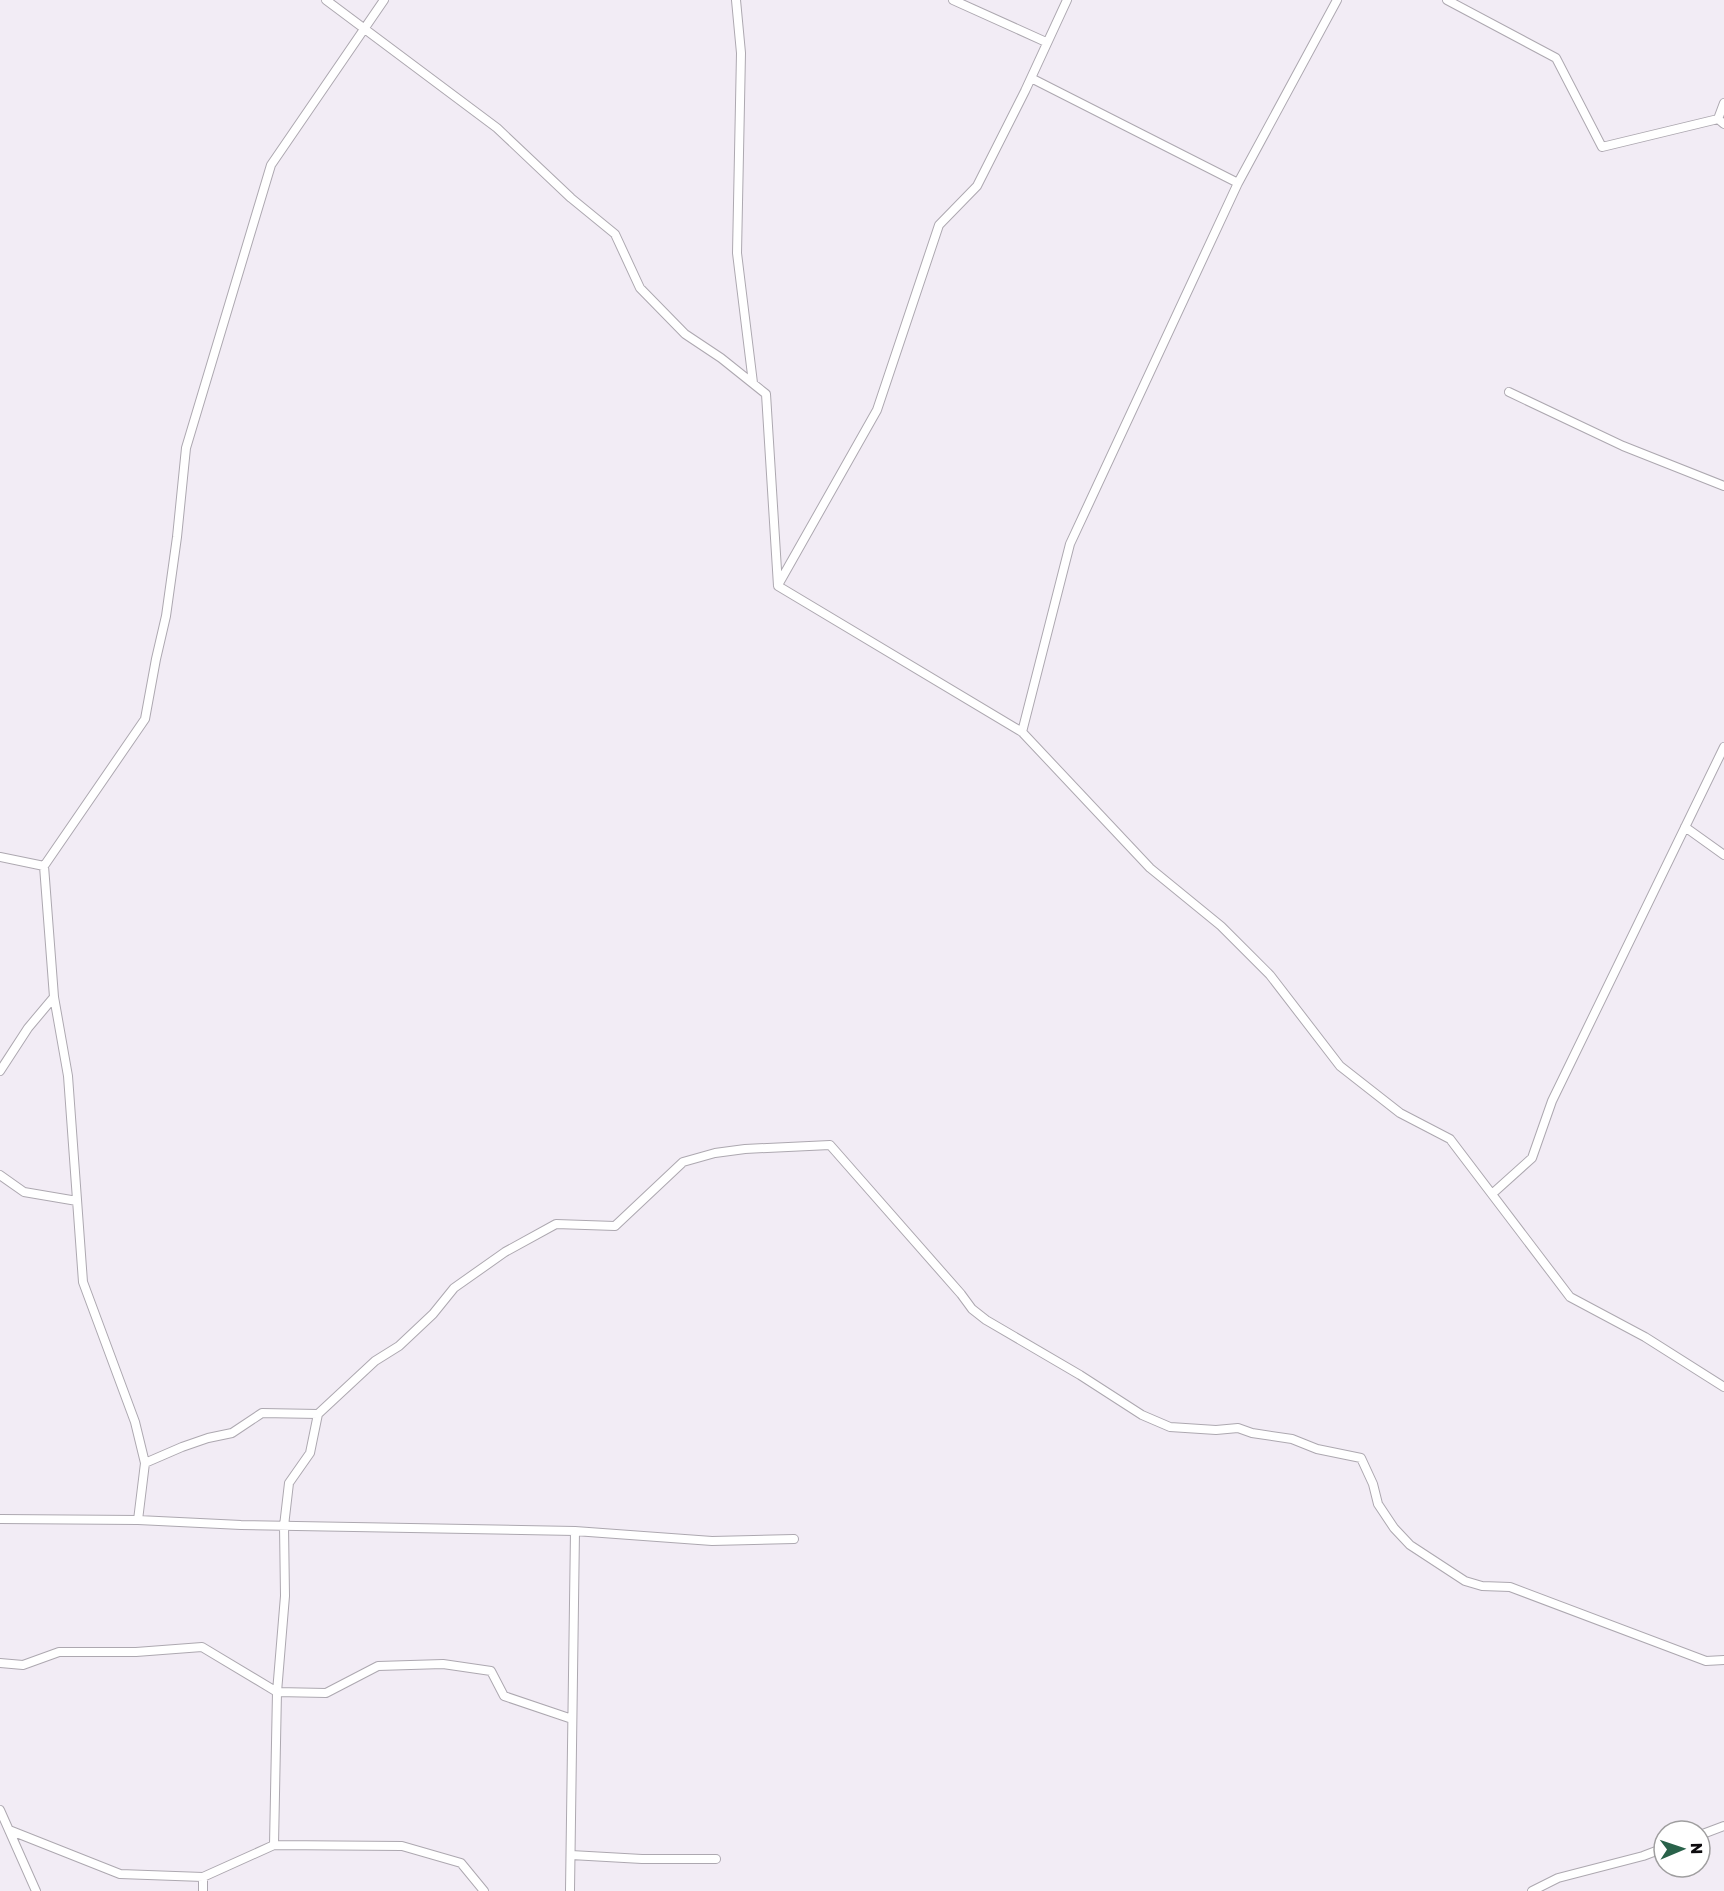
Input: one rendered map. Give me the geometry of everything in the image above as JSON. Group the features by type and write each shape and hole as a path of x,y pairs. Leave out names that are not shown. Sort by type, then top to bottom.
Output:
{"street":[{"path":"326,0 497,128 570,198 615,234 640,288 685,334 721,358 766,394 778,586"},
{"path":"138,1520 145,1462 135,1422 83,1281 68,1076 54,997 44,866 145,719 166,616 186,447 271,165 384,0"},
{"path":"736,0 741,53 737,253 753,383"},
{"path":"953,0 1046,42"},
{"path":"778,586 877,410 939,225 977,186 1067,0"},
{"path":"1022,732 1070,544 1238,183 1337,0"},
{"path":"1447,0 1556,58 1602,147 1721,122 1724,103"},
{"path":"1031,78 1238,183"},
{"path":"1509,392 1623,446 1724,486"},
{"path":"778,586 1022,732 1150,868 1221,926 1270,975 1340,1066 1400,1113 1450,1139 1570,1297 1645,1337 1724,1387"},
{"path":"1492,1194 1532,1158 1552,1101 1724,747"},
{"path":"1685,827 1724,855"},
{"path":"0,857 44,866"},
{"path":"0,1071 28,1028 54,997"},
{"path":"274,1845 277,1692 285,1596 284,1526 289,1483 310,1453 318,1414 375,1361 399,1346 433,1314 454,1288 505,1252 556,1224 615,1226 683,1162 744,1149 830,1145 972,1309 986,1320 1080,1375 1142,1415 1170,1427 1216,1430 1238,1428 1252,1433 1292,1439 1317,1449 1361,1458 1378,1504 1394,1528 1410,1545 1465,1581 1482,1586 1510,1587 1706,1661 1724,1660"},
{"path":"0,1175 24,1192 77,1200"},
{"path":"145,1462 182,1447 232,1433 262,1413 318,1414"},
{"path":"0,1519 138,1520 284,1526 575,1531 712,1541 794,1539"},
{"path":"570,1891 575,1531"},
{"path":"0,1663 23,1665 59,1652 136,1652 202,1647 277,1692 326,1693 378,1666 443,1664 491,1671 504,1696 572,1719"},
{"path":"0,1810 36,1891"},
{"path":"9,1830 120,1874 203,1877 274,1845 402,1846 461,1863 484,1891"},
{"path":"1532,1891 1558,1878 1652,1853"},
{"path":"570,1855 642,1859 716,1859"},
{"path":"203,1877 203,1891"}]}
